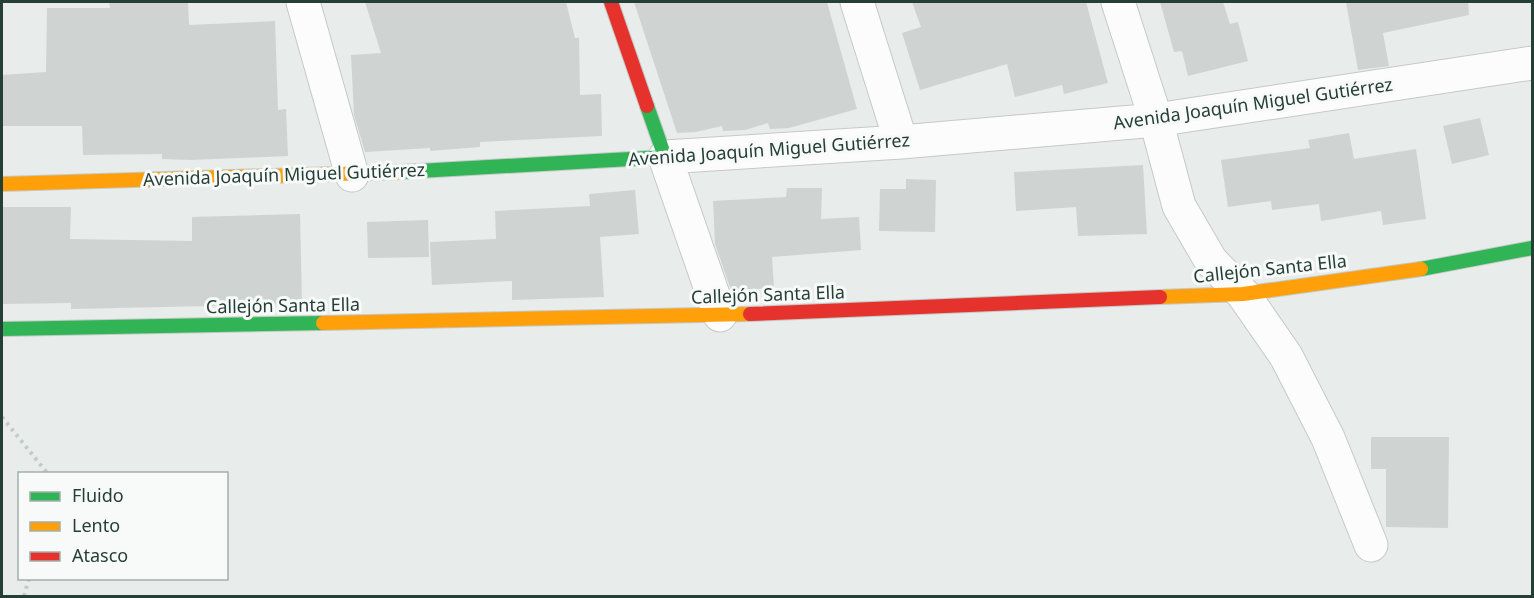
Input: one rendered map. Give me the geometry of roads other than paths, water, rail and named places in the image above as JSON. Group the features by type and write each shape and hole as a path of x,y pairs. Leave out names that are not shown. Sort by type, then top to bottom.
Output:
{"street":[{"path":"303,2 352,175"},
{"path":"612,2 720,315"},
{"path":"857,2 901,142"},
{"path":"1118,2 1156,120 1179,206 1211,261 1243,294 1286,356 1328,438 1371,545"},
{"name":"Avenida Joaquín Miguel Gutiérrez","path":"2,184 352,175 901,142 1156,120 1533,63"},
{"name":"Callejón Santa Ella","path":"2,329 720,315 1243,294 1437,266 1533,248"}]}
